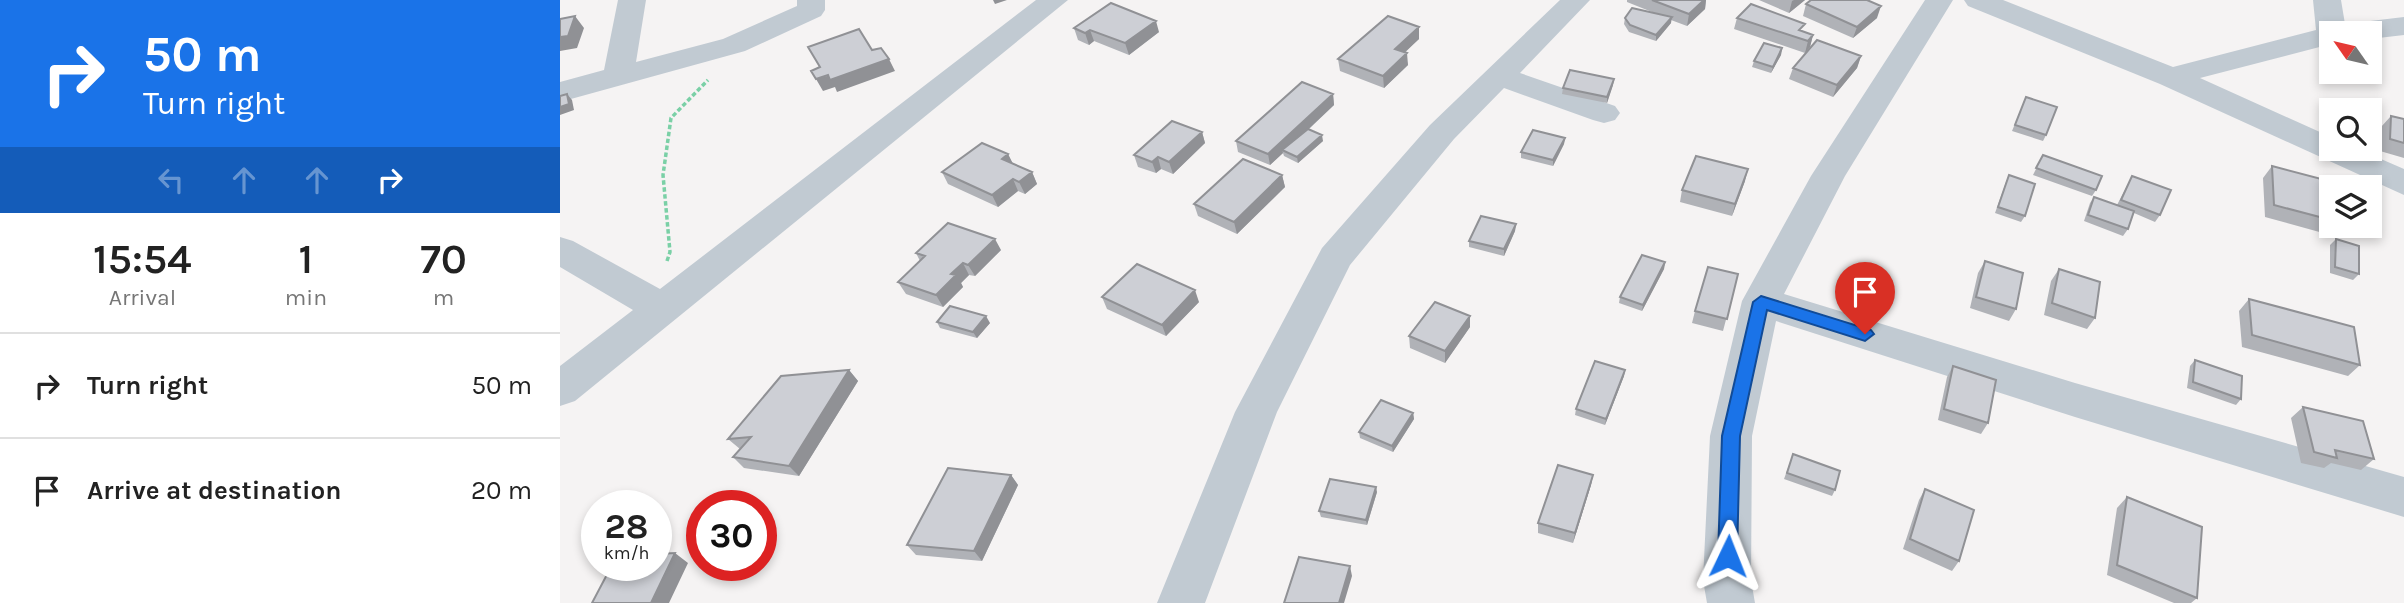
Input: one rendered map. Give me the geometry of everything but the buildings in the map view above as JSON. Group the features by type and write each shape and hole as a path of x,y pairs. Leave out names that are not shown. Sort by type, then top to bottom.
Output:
{"street":[{"path":"619,74 632,0"},
{"path":"560,92 734,45 811,10 811,0"},
{"path":"560,389 658,305 1054,0"},
{"path":"1181,603 1256,412 1335,258 1442,132 1576,0"},
{"path":"1731,603 1727,580 1731,436 1761,302 1828,176 1940,0"},
{"path":"1978,0 2171,77 2404,183"},
{"path":"2327,0 2329,21"},
{"path":"2382,29 2404,26"},
{"path":"2171,77 2319,37"},
{"path":"1499,76 1604,113"},
{"path":"560,250 658,305"},
{"path":"1761,302 2075,400 2404,497"}],"path":[{"path":"658,305 670,252 663,175 671,118 719,69 734,45"}],"route":[{"path":"1728,556 1731,436 1761,302 1865,334"}]}
